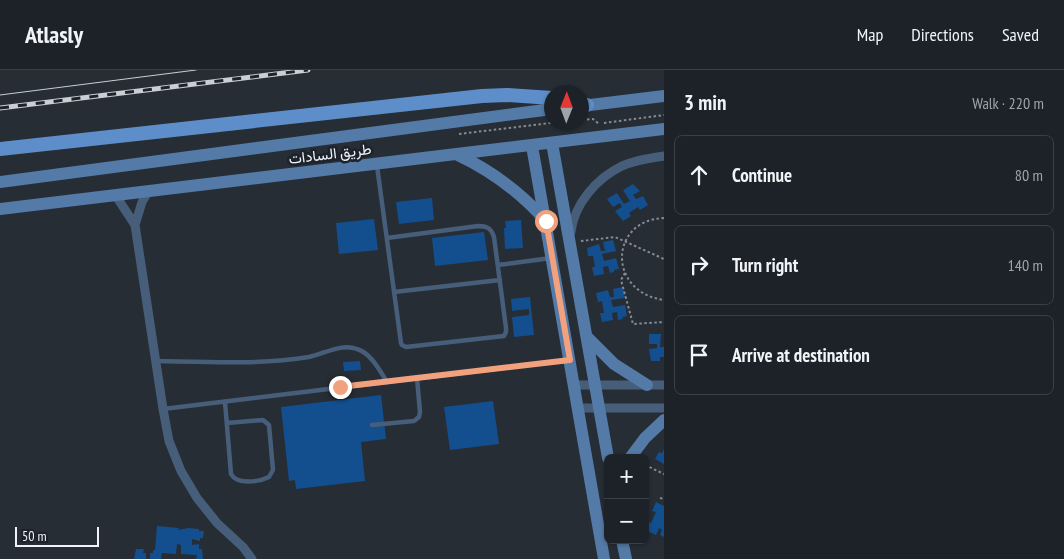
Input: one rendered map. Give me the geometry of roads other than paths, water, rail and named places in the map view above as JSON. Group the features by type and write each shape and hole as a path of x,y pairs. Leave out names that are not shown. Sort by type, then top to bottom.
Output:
{"main road":[{"path":"0,149 482,96 515,95 544,97"},
{"path":"589,104 664,96"},
{"name":"طريق السادات","path":"0,182 544,111"},
{"name":"طريق السادات","path":"0,209 664,130"},
{"path":"552,144 607,454"},
{"path":"532,146 604,559"},
{"path":"458,155 497,176 515,189 546,221"},
{"path":"586,336 614,364 647,385"},
{"path":"633,454 645,438 664,420"},
{"path":"623,544 626,559"}],"street":[{"path":"570,242 572,222 584,199 600,180 622,166 647,158 664,156"},
{"path":"135,225 140,208 148,192"},
{"path":"116,196 135,225 163,409 169,440 180,471 197,498 217,523 243,547 252,559"},
{"path":"574,385 664,386"},
{"path":"578,408 664,408"}],"lane":[{"path":"377,165 401,343 403,347 500,338 504,336 506,332 492,230 486,226 387,238"},
{"path":"498,265 552,258"},
{"path":"394,292 500,280"},
{"path":"156,361 266,361 310,357 348,347 358,349 366,354 387,382"},
{"path":"163,409 570,360"},
{"path":"372,425 414,421 419,418 417,378"},
{"path":"225,402 231,474 233,478 240,481 269,477 273,470 269,424 263,420 227,422"}],"tram line":[{"path":"0,95 196,70"}],"railway":[{"path":"0,108 308,70"}]}
